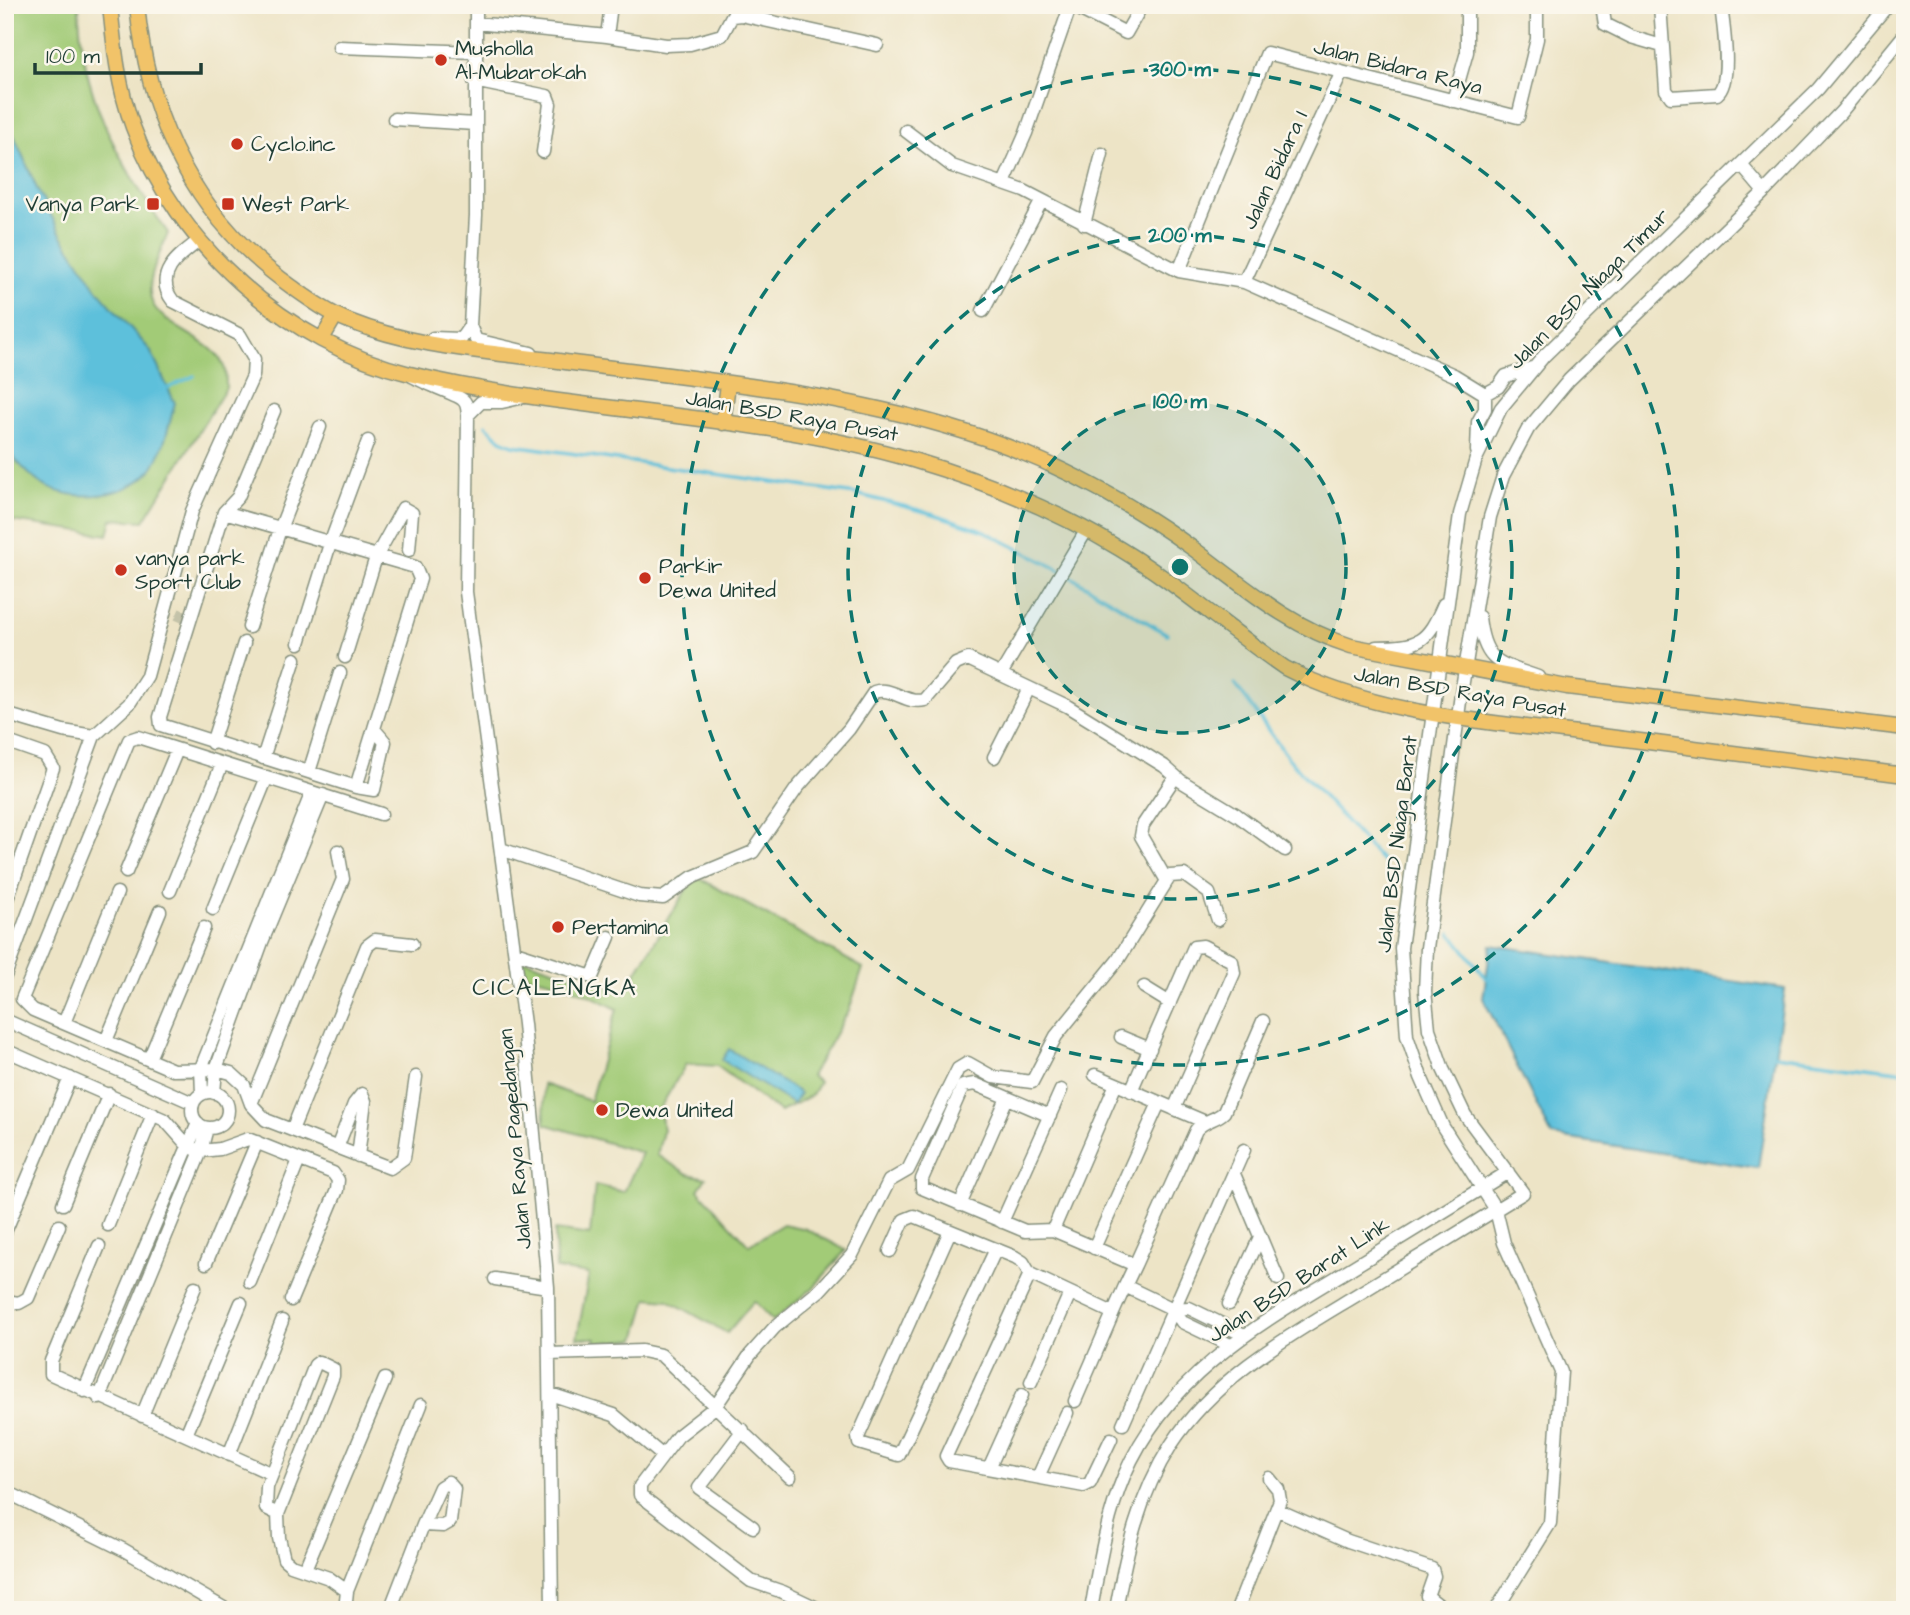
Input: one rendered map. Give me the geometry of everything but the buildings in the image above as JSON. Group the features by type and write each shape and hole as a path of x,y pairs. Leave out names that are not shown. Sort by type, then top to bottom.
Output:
{"main road":[{"name":"Jalan BSD Raya Pusat","path":"110,5 120,85 133,127 163,190 200,240 237,280 288,320 322,339 408,374 529,396 845,443 911,459 984,483 1118,548 1168,581 1284,668 1314,684 1358,698 1458,717 1905,775"},
{"name":"Jalan BSD Raya Pusat","path":"137,5 159,117 188,178 226,230 258,263 336,315 409,340 858,403 916,416 992,441 1077,478 1143,514 1293,622 1322,637 1351,646 1465,670 1567,687 1905,728"},
{"path":"322,339 336,315"},
{"path":"723,423 728,384"}],"street":[{"path":"476,5 476,215 470,326 475,340 524,350 547,359"},
{"path":"607,36 611,5"},
{"path":"1004,183 1026,133 1070,6 1126,33 1142,5"},
{"path":"1453,101 1467,52 1467,5"},
{"name":"Jalan Bidara Raya","path":"1179,271 1265,57 1270,52 1341,74 1518,117 1537,39 1537,5"},
{"path":"1602,5 1605,24 1631,37 1662,46"},
{"path":"1660,5 1667,94 1671,97 1720,92 1726,51 1721,5"},
{"name":"Jalan BSD Niaga Timur","path":"1440,665 1460,513 1476,459 1501,408 1534,368 1818,89 1888,5"},
{"path":"476,23 607,36 666,45 690,44 722,35 733,16 741,15 877,45"},
{"path":"1465,670 1490,517 1503,475 1528,429 1569,380 1764,192 1841,112 1905,34"},
{"path":"339,47 475,52"},
{"name":"Jalan Bidara I","path":"1244,282 1341,74"},
{"path":"474,81 547,96 550,104 543,152"},
{"path":"394,119 475,124"},
{"path":"906,131 952,166 1004,183 1179,271 1244,282 1454,375 1485,394"},
{"path":"1084,224 1102,154"},
{"path":"1742,166 1764,192"},
{"path":"983,311 1041,202"},
{"path":"200,240 171,263 165,276 169,295 173,301 240,335 254,365 249,390 192,511 180,616 159,721 163,728 356,787 374,790 386,741 373,729"},
{"path":"409,340 461,339 470,326"},
{"path":"1485,394 1498,387 1506,376 1534,368"},
{"path":"408,374 431,388 461,397 468,415"},
{"path":"1476,459 1478,422 1485,409 1485,394"},
{"path":"468,415 474,405 481,402 502,402 529,396"},
{"path":"5,976 94,736 129,704 147,676 180,616 224,512 238,497 274,411"},
{"name":"Jalan Raya Pagedangan","path":"468,415 466,592 524,1024 548,1287 552,1610"},
{"path":"249,627 280,529 320,427"},
{"path":"299,643 330,544 368,441"},
{"path":"345,657 376,557 403,508 412,513 409,550"},
{"path":"224,512 415,568 420,575 356,787"},
{"path":"1001,674 1086,531"},
{"path":"1351,646 1405,647 1421,641 1432,631 1450,591"},
{"path":"1478,603 1481,637 1487,652 1497,663 1567,687"},
{"path":"212,743 244,643"},
{"path":"263,758 295,659"},
{"path":"501,849 639,896 663,898 693,877 753,852 797,788 849,729 874,692 882,690 909,701 925,700 964,659 1067,706 1164,766 1285,850"},
{"name":"Jalan BSD Niaga Barat","path":"1440,665 1401,947 1407,1036 1443,1127 1496,1210 1504,1243 1562,1372 1550,1523 1496,1610"},
{"name":"Jalan BSD Niaga Barat","path":"1465,670 1427,947 1425,991 1429,1029 1465,1115 1523,1193"},
{"path":"309,772 340,673"},
{"path":"994,757 1029,688"},
{"path":"5,713 63,731 94,736"},
{"path":"381,814 138,737 129,740 22,994 25,1004 33,1010 173,1070 216,1069 238,1078 258,1115 390,1168 402,1162 415,1077"},
{"path":"5,905 53,768 45,755 6,745"},
{"path":"126,872 177,750"},
{"path":"170,891 222,764"},
{"path":"1167,880 1140,836 1143,825 1175,776"},
{"path":"213,909 267,777"},
{"path":"203,1097 201,1068 318,793"},
{"path":"5,1020 203,1097 224,1098 228,1108 226,1119 218,1127 203,1126 192,1114 203,1097 216,1069 318,793"},
{"path":"251,1104 343,878 338,851"},
{"path":"821,1610 751,1581 640,1495 640,1486 678,1436 715,1407 758,1346 820,1290 852,1255 889,1181 908,1170 958,1069 968,1063 993,1077 1032,1082 1056,1036 1118,960 1167,880 1180,873 1199,884 1213,900 1218,920"},
{"path":"64,1023 117,893"},
{"path":"106,1041 160,911"},
{"path":"149,1059 204,928"},
{"path":"515,952 592,977 609,937"},
{"path":"292,1130 367,946 375,940 412,944"},
{"path":"1131,1091 1194,947 1203,946 1232,961 1234,973 1174,1109"},
{"path":"1144,987 1170,1003"},
{"path":"1095,1075 1203,1121 1219,1118 1263,1021"},
{"path":"1121,1037 1150,1049"},
{"path":"5,1050 165,1120 195,1149"},
{"path":"5,1232 70,1078"},
{"path":"1050,1116 975,1084 963,1086 922,1179 926,1192 1025,1231 1053,1230 1135,1265"},
{"path":"1053,1230 1116,1084"},
{"path":"1002,1222 1061,1090"},
{"path":"63,1204 109,1094"},
{"path":"337,1148 354,1104 362,1094 366,1101 358,1156"},
{"path":"960,1205 1007,1097"},
{"path":"1094,1248 1159,1102"},
{"path":"108,1225 153,1114"},
{"path":"1075,1401 1125,1286 1203,1121"},
{"path":"99,1398 203,1126"},
{"path":"195,1149 248,1139 333,1173 338,1185 291,1300"},
{"path":"206,1263 257,1142"},
{"path":"84,1391 195,1149"},
{"path":"1123,1424 1244,1150"},
{"path":"250,1282 299,1160"},
{"name":"Jalan BSD Barat Link","path":"1091,1610 1110,1517 1124,1475 1148,1432 1178,1393 1244,1335 1508,1172"},
{"path":"1234,1174 1278,1279"},
{"name":"Jalan BSD Barat Link","path":"1116,1610 1131,1536 1152,1481 1171,1445 1199,1409 1231,1377 1278,1343 1523,1193"},
{"path":"890,1251 909,1216 996,1249 1023,1262 1030,1274 1113,1313"},
{"path":"5,1301 19,1303 28,1298 60,1226"},
{"path":"950,1231 858,1437 859,1443 869,1448 899,1455 996,1249"},
{"path":"1230,1304 1260,1237"},
{"path":"99,1246 49,1368 55,1378 272,1474"},
{"path":"1030,1274 946,1456 949,1461 1084,1486 1090,1483 1111,1439"},
{"path":"495,1279 548,1287"},
{"path":"1125,1286 1173,1309 1189,1308 1244,1335"},
{"path":"142,1416 195,1287"},
{"path":"1031,1382 1070,1293"},
{"path":"186,1435 241,1303"},
{"path":"1173,1309 1182,1322 1230,1345"},
{"path":"229,1455 282,1321"},
{"path":"550,1354 654,1352 670,1363 743,1430 790,1477"},
{"path":"278,1514 265,1504 272,1474 315,1365 319,1362 331,1367 333,1376 278,1514 284,1559 329,1578 347,1591"},
{"path":"305,1569 384,1379"},
{"path":"550,1394 614,1415 663,1456"},
{"path":"989,1468 1022,1395"},
{"path":"345,1610 347,1591 421,1405"},
{"path":"1038,1477 1067,1413"},
{"path":"743,1430 699,1488 753,1527"},
{"path":"1237,1610 1278,1510 1278,1489 1269,1478"},
{"path":"5,1491 124,1550 227,1610"},
{"path":"1278,1510 1348,1541 1432,1569 1434,1576 1427,1596 1444,1610"},
{"path":"390,1610 423,1525"}],"green space":[{"path":"5,5 79,5 86,68 105,126 133,180 168,233 152,276 152,302 167,320 211,349 225,369 226,388 144,521 112,519 108,535 5,520"},
{"name":"Dewa United","path":"699,878 863,968 849,1010 811,1076 819,1082 812,1095 780,1112 717,1066 686,1064 660,1108 663,1131 657,1155 688,1174 706,1178 698,1190 749,1245 783,1224 806,1229 846,1250 813,1288 773,1321 754,1301 727,1333 668,1300 648,1298 636,1339 595,1343 596,1338 577,1338 589,1274 556,1269 555,1230 590,1235 595,1185 624,1192 642,1153 545,1124 543,1084 590,1101 617,1009 572,988 524,975 523,959 624,993 689,885"}],"water":[{"path":"5,115 38,191 62,236 99,292 150,350 175,403 156,463 140,480 111,493 79,495 48,488 36,480 5,449"},
{"path":"1491,945 1785,989 1758,1168 1552,1136 1483,998"},
{"path":"729,1049 800,1093 793,1104 722,1060"}],"waterway":[{"path":"168,388 194,376"},
{"path":"486,425 501,440 513,445 856,494 934,514 982,530 1056,568 1167,634"},
{"path":"1235,684 1289,759 1384,863"},
{"path":"1451,933 1486,978"},
{"path":"1775,1055 1905,1072"}],"tunnel":[{"path":"177,614 186,618"}],"place":[{"name":"Musholla Al-Mubarokah","path":"441,60"},
{"name":"Cyclo.inc","path":"237,144"},
{"name":"Vanya Park","path":"153,204"},
{"name":"West Park","path":"228,204"},
{"name":"vanya park Sport Club","path":"121,570"},
{"name":"Parkir Dewa United","path":"645,578"},
{"name":"Pertamina","path":"558,927"},
{"name":"Dewa United","path":"602,1110"}],"district":[{"name":"CICALENGKA","path":"555,988"}]}
